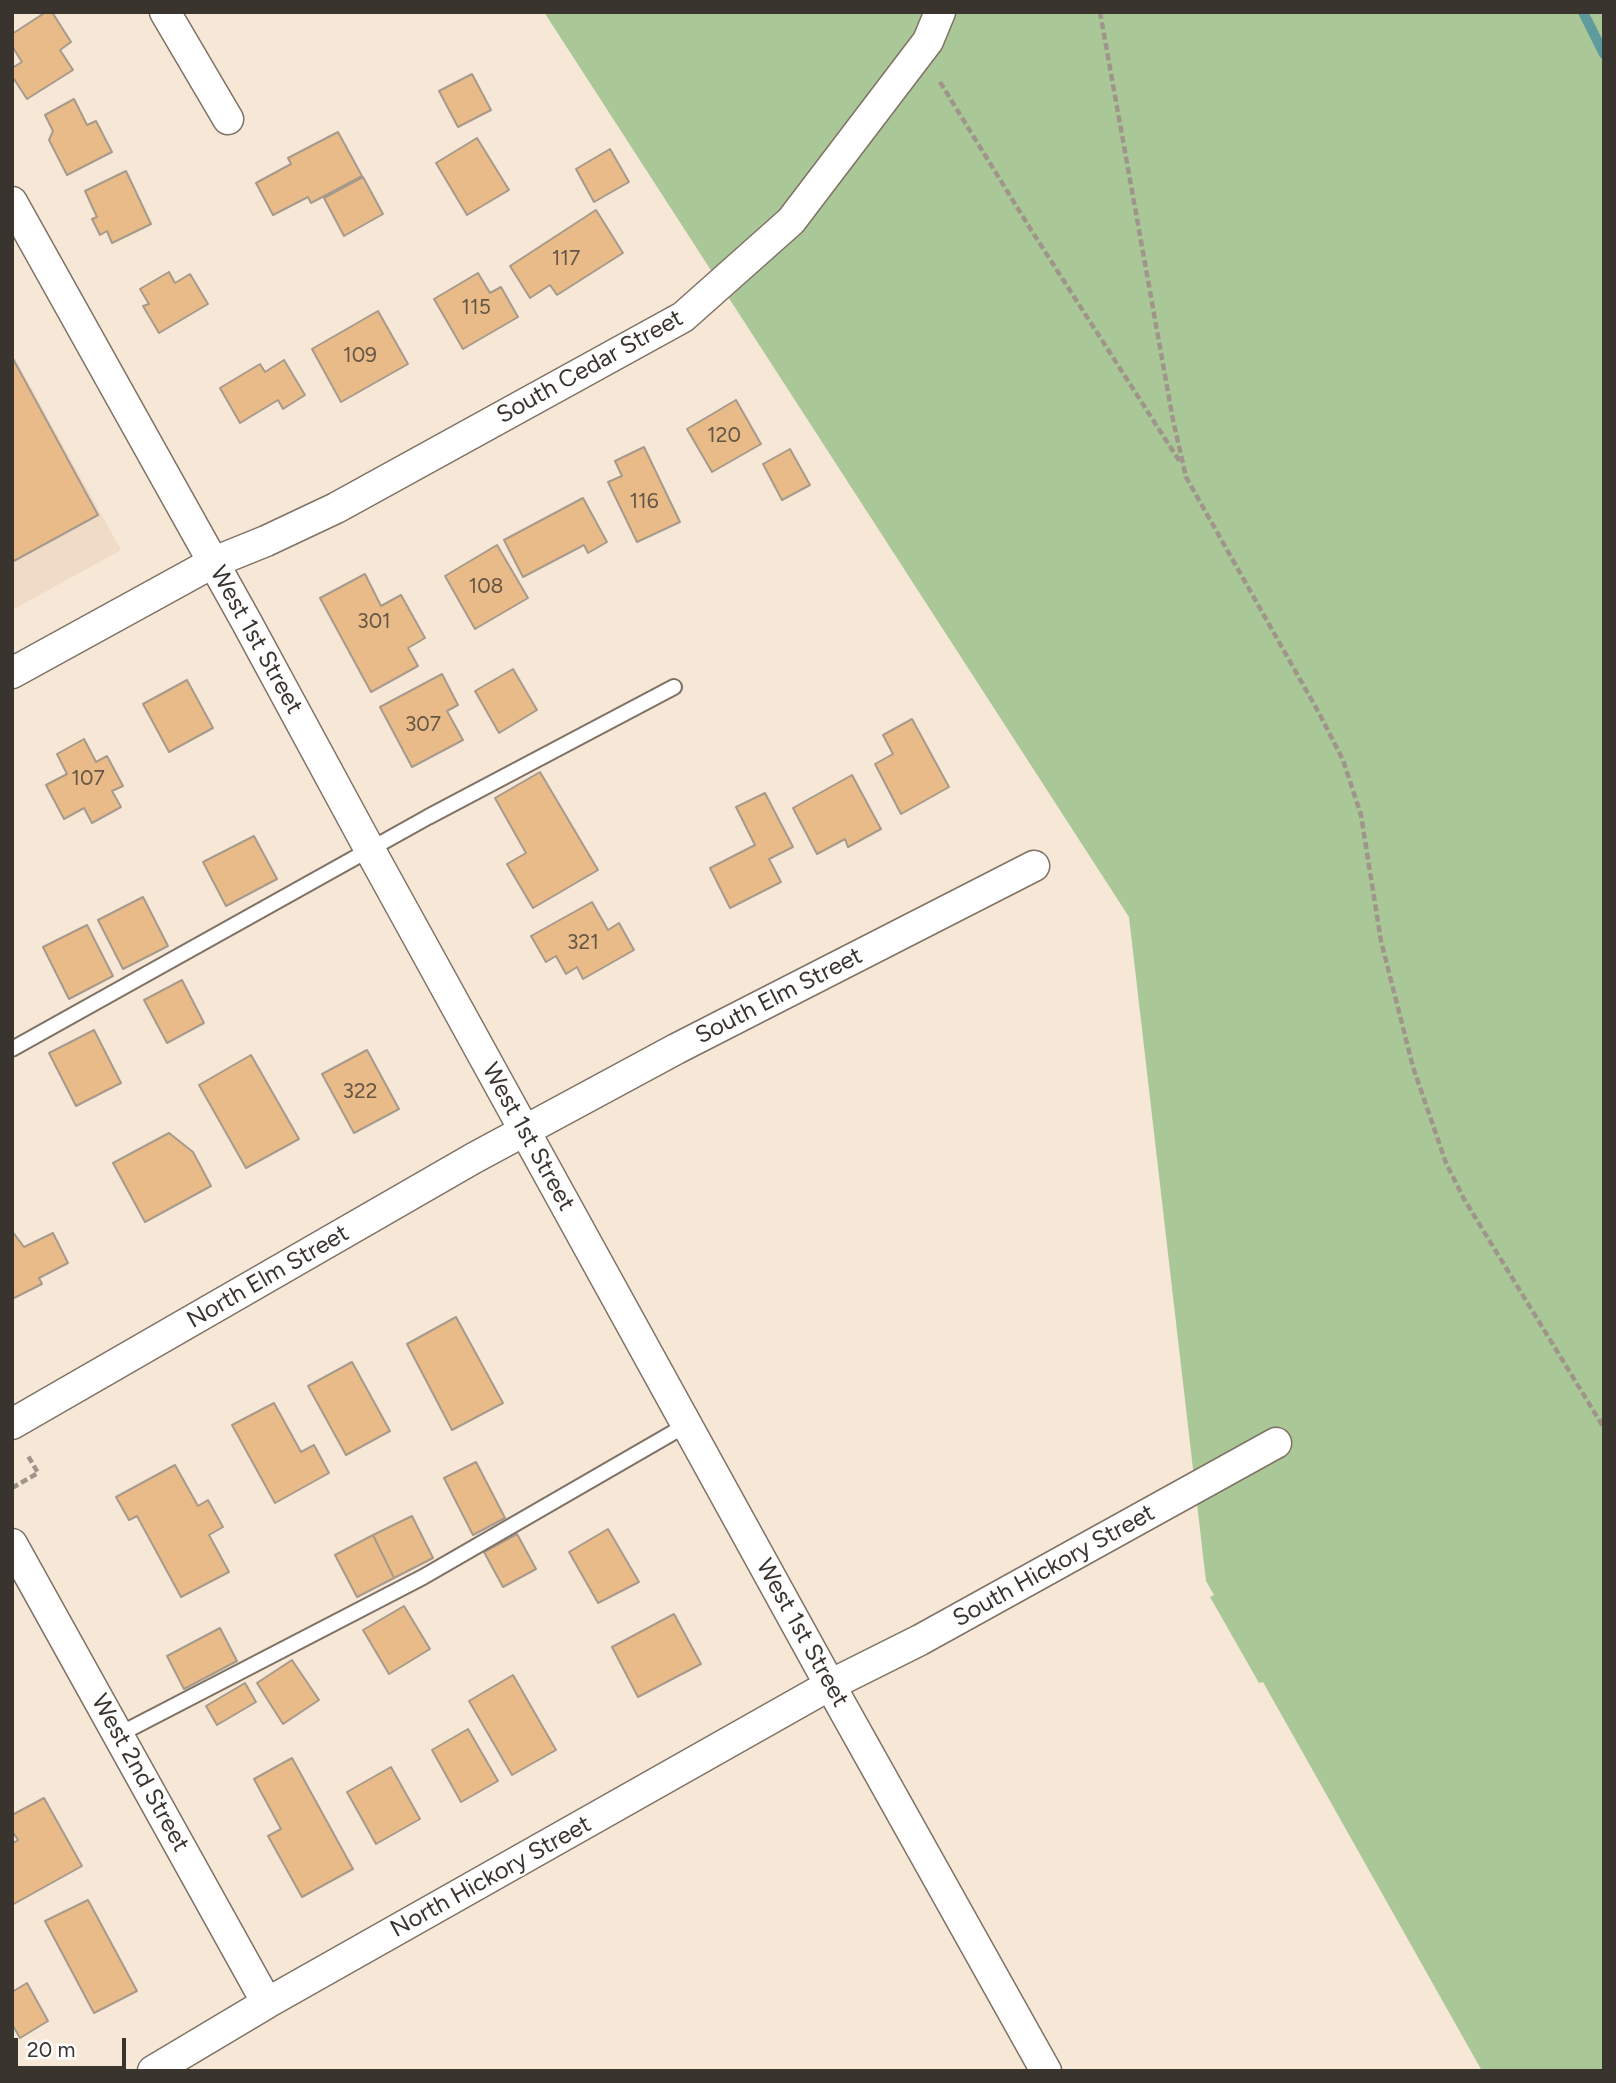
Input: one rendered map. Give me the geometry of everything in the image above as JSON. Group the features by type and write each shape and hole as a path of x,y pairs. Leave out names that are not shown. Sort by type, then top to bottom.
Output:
{"street":[{"path":"165,12 228,119"},
{"name":"South Cedar Street","path":"12,673 214,562 336,508 683,317 791,221 928,41 940,12"},
{"name":"West 1st Street","path":"12,202 214,562 830,1685 1046,2071"},
{"name":"South Elm Street","path":"525,1131 676,1049 1034,866"},
{"name":"North Elm Street","path":"12,1424 525,1131"},
{"name":"South Hickory Street","path":"830,1685 920,1640 1276,1443"},
{"name":"West 2nd Street","path":"12,1544 267,2003"},
{"name":"North Hickory Street","path":"153,2071 267,2003 830,1685"}],"lane":[{"path":"12,1049 370,850 674,687"},
{"path":"118,1735 423,1577 688,1424"}],"path":[{"path":"1100,12 1182,464"},
{"path":"921,50 1028,225 1182,464 1198,500 1343,760 1361,815 1381,941 1406,1041 1446,1163 1464,1199 1604,1428"},
{"path":"12,1488 38,1474 25,1450"}],"shaded area":[{"path":"12,353 121,550 12,610"}],"green space":[{"path":"544,12 1604,12 1604,2071 1482,2071 1263,1682 1259,1683 1210,1597 1214,1595 1206,1581 1129,917"}],"building":[{"path":"46,12 52,12 71,42 60,50 73,70 27,99 12,76 12,68 22,62 12,46 12,34"},
{"path":"472,74 491,110 458,127 439,91"},
{"path":"74,99 87,125 96,121 112,152 67,175 49,140 53,131 45,115"},
{"path":"338,132 362,176 311,203 308,197 273,215 256,183 291,164 288,158"},
{"path":"477,138 509,190 467,215 436,163"},
{"path":"610,149 629,182 594,202 576,169"},
{"path":"126,171 151,224 112,243 107,231 100,235 92,219 97,217 85,191"},
{"path":"363,177 383,214 344,236 324,198"},
{"path":"596,210 623,253 557,295 550,285 530,298 510,266"},
{"path":"169,272 175,283 190,274 208,304 159,333 143,306 149,304 140,289"},
{"path":"478,273 490,293 501,287 518,317 463,349 434,299"},
{"path":"378,311 408,364 341,402 312,349"},
{"path":"12,357 98,515 12,562"},
{"path":"284,360 305,395 283,409 278,400 240,423 220,388 260,364 265,372"},
{"path":"736,400 761,444 712,472 687,429"},
{"path":"644,447 680,522 637,542 608,482 622,476 615,461"},
{"path":"790,449 810,485 782,500 763,464"},
{"path":"583,498 607,542 588,553 584,545 523,577 504,540"},
{"path":"497,545 528,598 475,629 445,576"},
{"path":"365,574 381,606 401,595 425,638 408,648 418,666 371,692 320,598"},
{"path":"513,669 537,710 499,733 475,691"},
{"path":"442,674 458,705 447,711 463,740 412,767 380,707"},
{"path":"187,680 213,728 169,752 143,704"},
{"path":"912,719 949,787 901,814 875,764 893,754 883,735"},
{"path":"84,739 96,762 107,756 123,786 112,791 121,807 92,823 84,808 64,819 46,785 67,774 57,754"},
{"path":"540,772 598,870 533,908 507,864 526,853 495,798"},
{"path":"852,775 881,829 848,847 845,839 817,854 793,808"},
{"path":"765,793 793,847 769,859 781,882 730,908 710,868 755,845 736,807"},
{"path":"254,836 277,879 226,906 203,862"},
{"path":"143,897 168,946 123,969 98,920"},
{"path":"592,902 608,930 619,923 634,950 583,979 577,967 566,974 556,956 546,962 531,936"},
{"path":"87,925 113,976 69,999 43,947"},
{"path":"182,980 204,1023 167,1043 144,1000"},
{"path":"94,1030 121,1083 76,1106 49,1053"},
{"path":"367,1050 399,1109 354,1133 322,1074"},
{"path":"251,1055 299,1139 246,1168 199,1085"},
{"path":"169,1133 193,1152 211,1186 145,1222 113,1163"},
{"path":"12,1231 24,1247 53,1233 68,1263 39,1278 42,1284 12,1299"},
{"path":"456,1317 503,1403 452,1430 407,1344"},
{"path":"352,1362 390,1431 346,1455 308,1386"},
{"path":"274,1403 301,1452 314,1445 329,1473 275,1503 232,1425"},
{"path":"476,1462 505,1518 473,1535 444,1478"},
{"path":"175,1465 198,1506 208,1500 223,1527 209,1535 229,1572 181,1597 137,1516 129,1520 116,1497"},
{"path":"412,1516 433,1558 394,1578 373,1535"},
{"path":"608,1529 639,1582 598,1603 569,1552"},
{"path":"517,1534 536,1569 503,1587 484,1552"},
{"path":"373,1535 394,1578 357,1597 335,1555"},
{"path":"404,1606 430,1649 389,1674 363,1630"},
{"path":"674,1614 701,1664 638,1697 612,1647"},
{"path":"220,1628 237,1661 184,1689 167,1656"},
{"path":"292,1660 319,1700 283,1724 257,1683"},
{"path":"513,1675 556,1750 512,1775 469,1701"},
{"path":"245,1683 256,1702 217,1725 206,1706"},
{"path":"468,1729 498,1781 461,1802 432,1750"},
{"path":"292,1758 353,1869 302,1897 268,1836 281,1829 254,1779"},
{"path":"391,1767 420,1819 376,1844 347,1792"},
{"path":"44,1798 82,1866 12,1905 12,1844 18,1840 12,1831 12,1815"},
{"path":"88,1900 137,1991 94,2013 45,1921"},
{"path":"27,1983 48,2021 20,2038 12,2024 12,1992"}],"waterway":[{"path":"1583,12 1604,54"}]}
